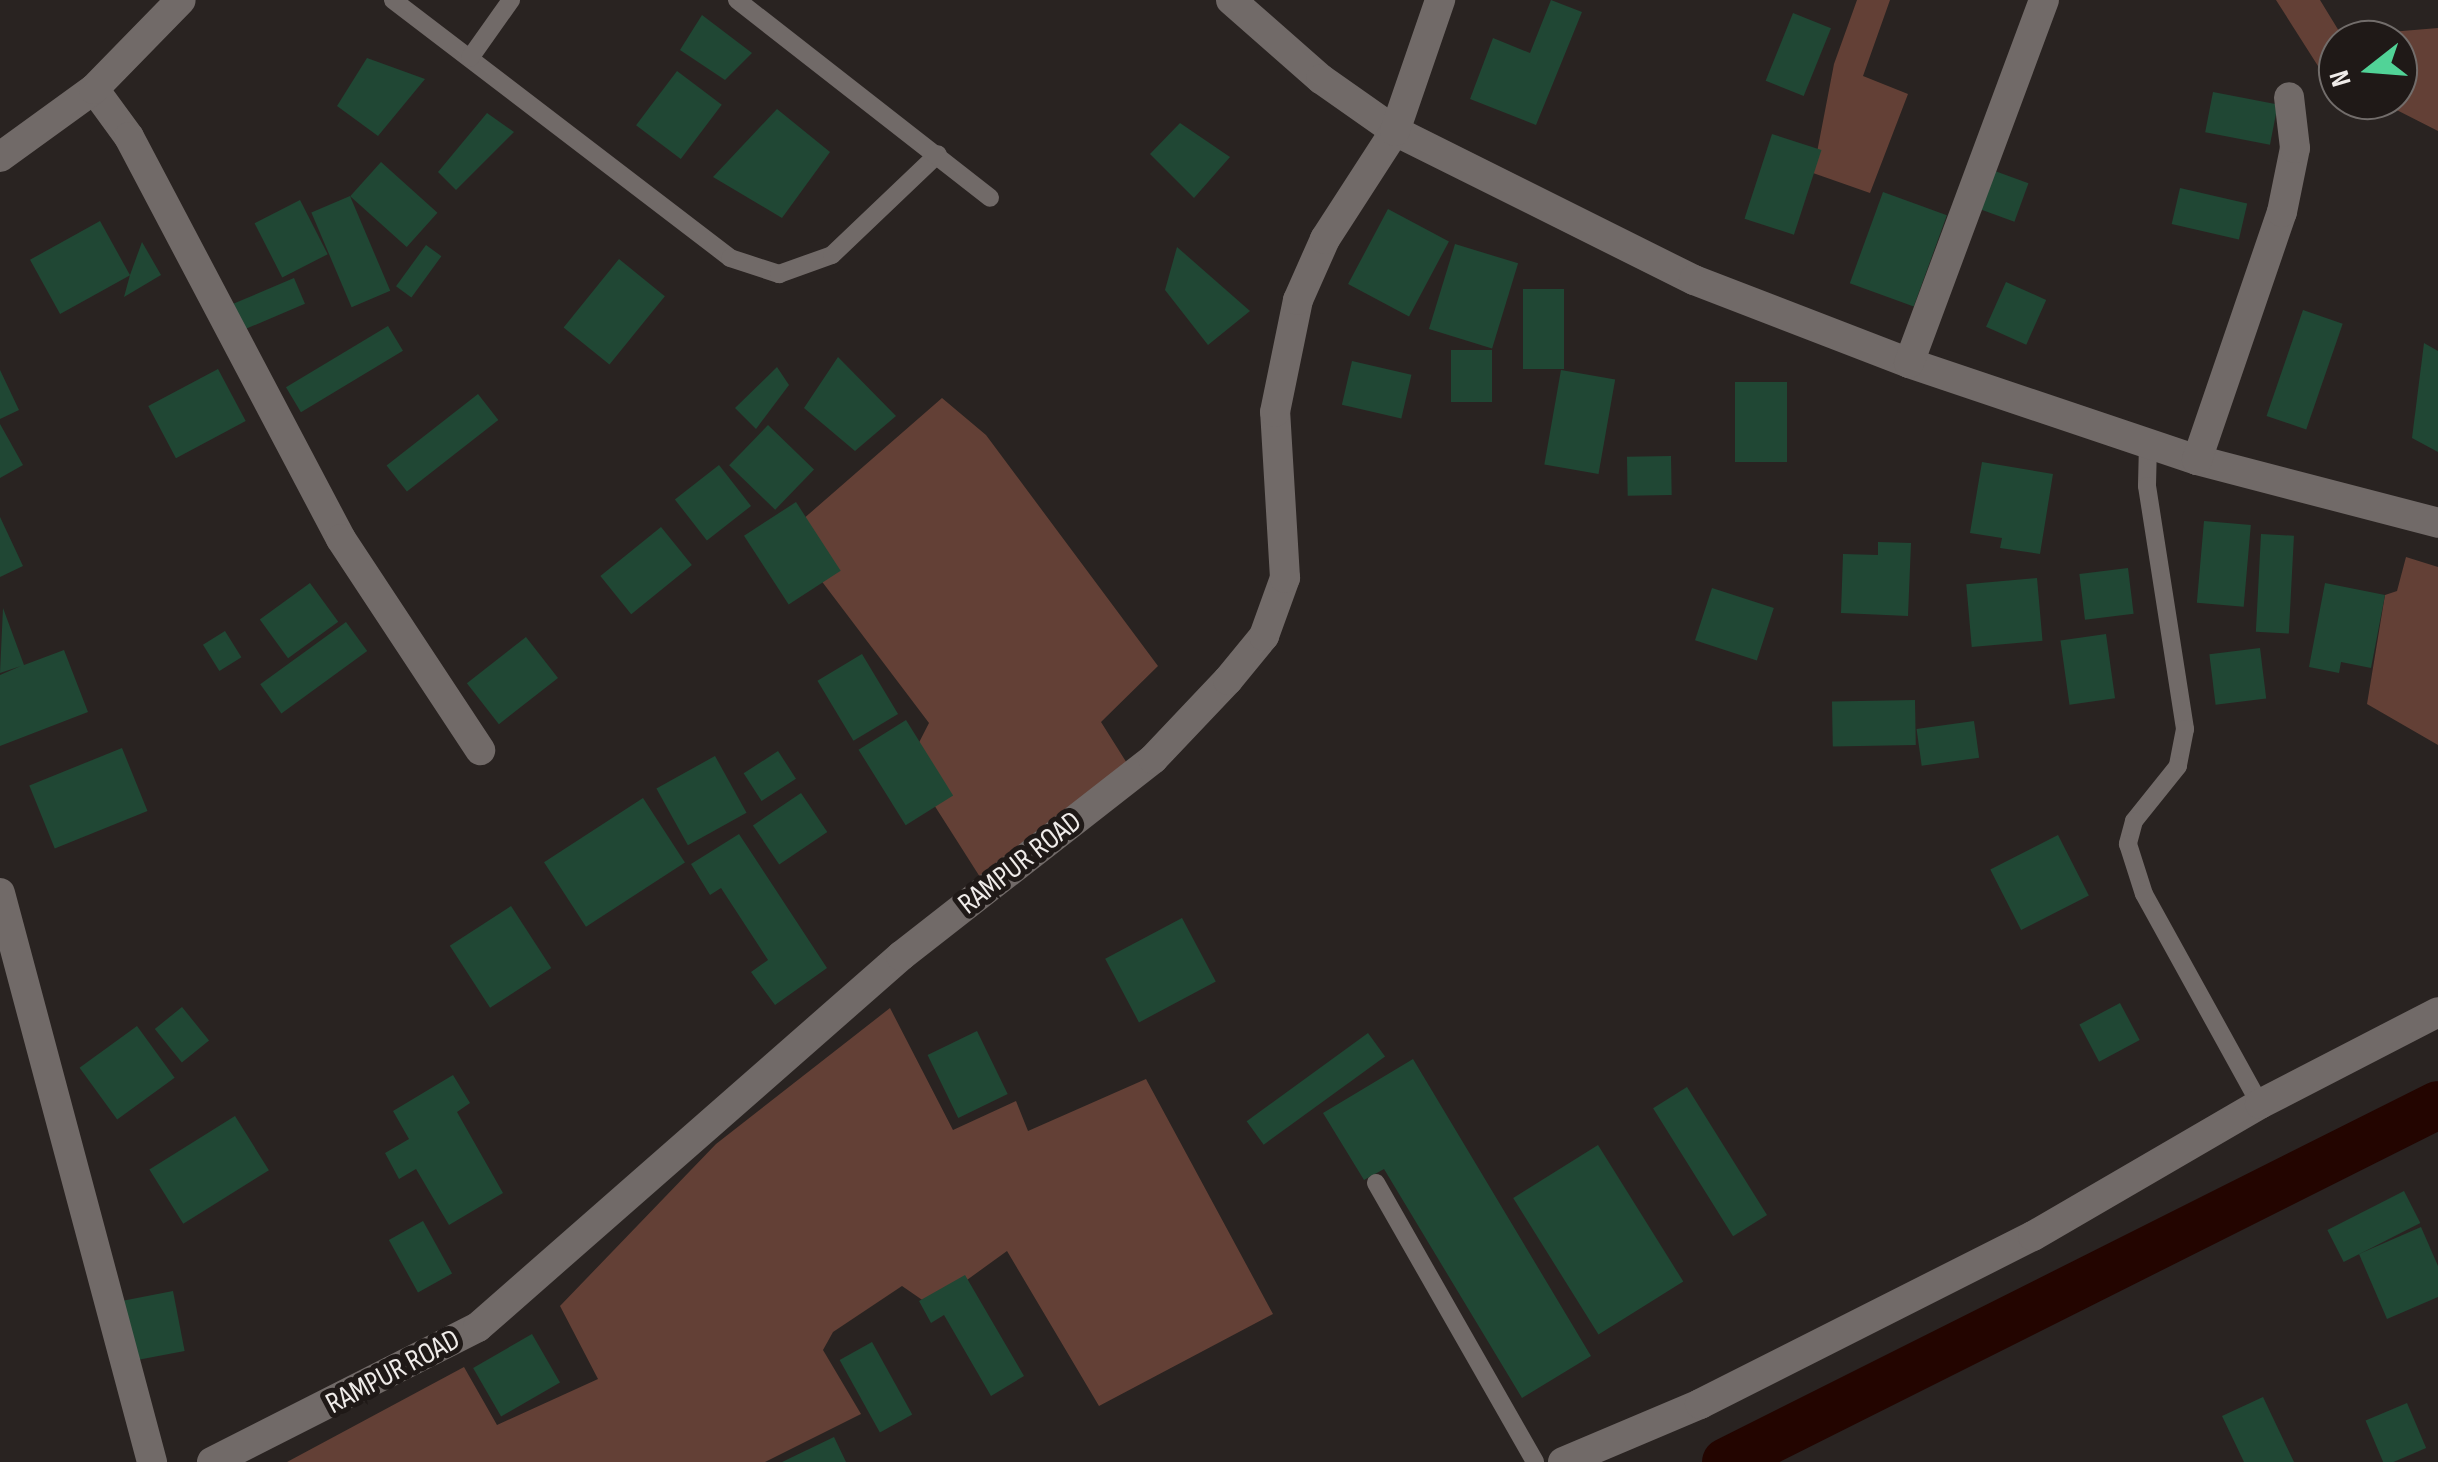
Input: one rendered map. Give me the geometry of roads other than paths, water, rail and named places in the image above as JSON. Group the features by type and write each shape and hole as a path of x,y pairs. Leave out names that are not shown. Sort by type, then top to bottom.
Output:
{"street":[{"path":"0,157 94,89 181,0"},
{"path":"1232,0 1321,80 1395,131 1694,280 1909,363 2148,444 2438,523"},
{"name":"RAMPUR ROAD","path":"212,1462 478,1326 902,956 1153,759 1228,680 1264,636 1286,578 1274,412 1298,300 1325,239 1395,131 1440,0"},
{"path":"1909,363 2044,0"},
{"path":"94,89 129,137 341,539 480,750"},
{"path":"2197,460 2282,212 2295,148 2289,97"},
{"path":"0,893 152,1462"},
{"path":"1563,1462 1700,1404 2033,1236 2260,1104 2438,1012"}],"lane":[{"path":"393,0 730,258 779,274 832,255 938,154"},
{"path":"470,58 512,0"},
{"path":"737,0 990,198"},
{"path":"2148,444 2146,486 2185,728 2178,766 2134,821 2128,844 2144,894 2260,1104"},
{"path":"1376,1183 1535,1462"}],"waterway":[{"path":"1726,1462 2438,1105"}]}
